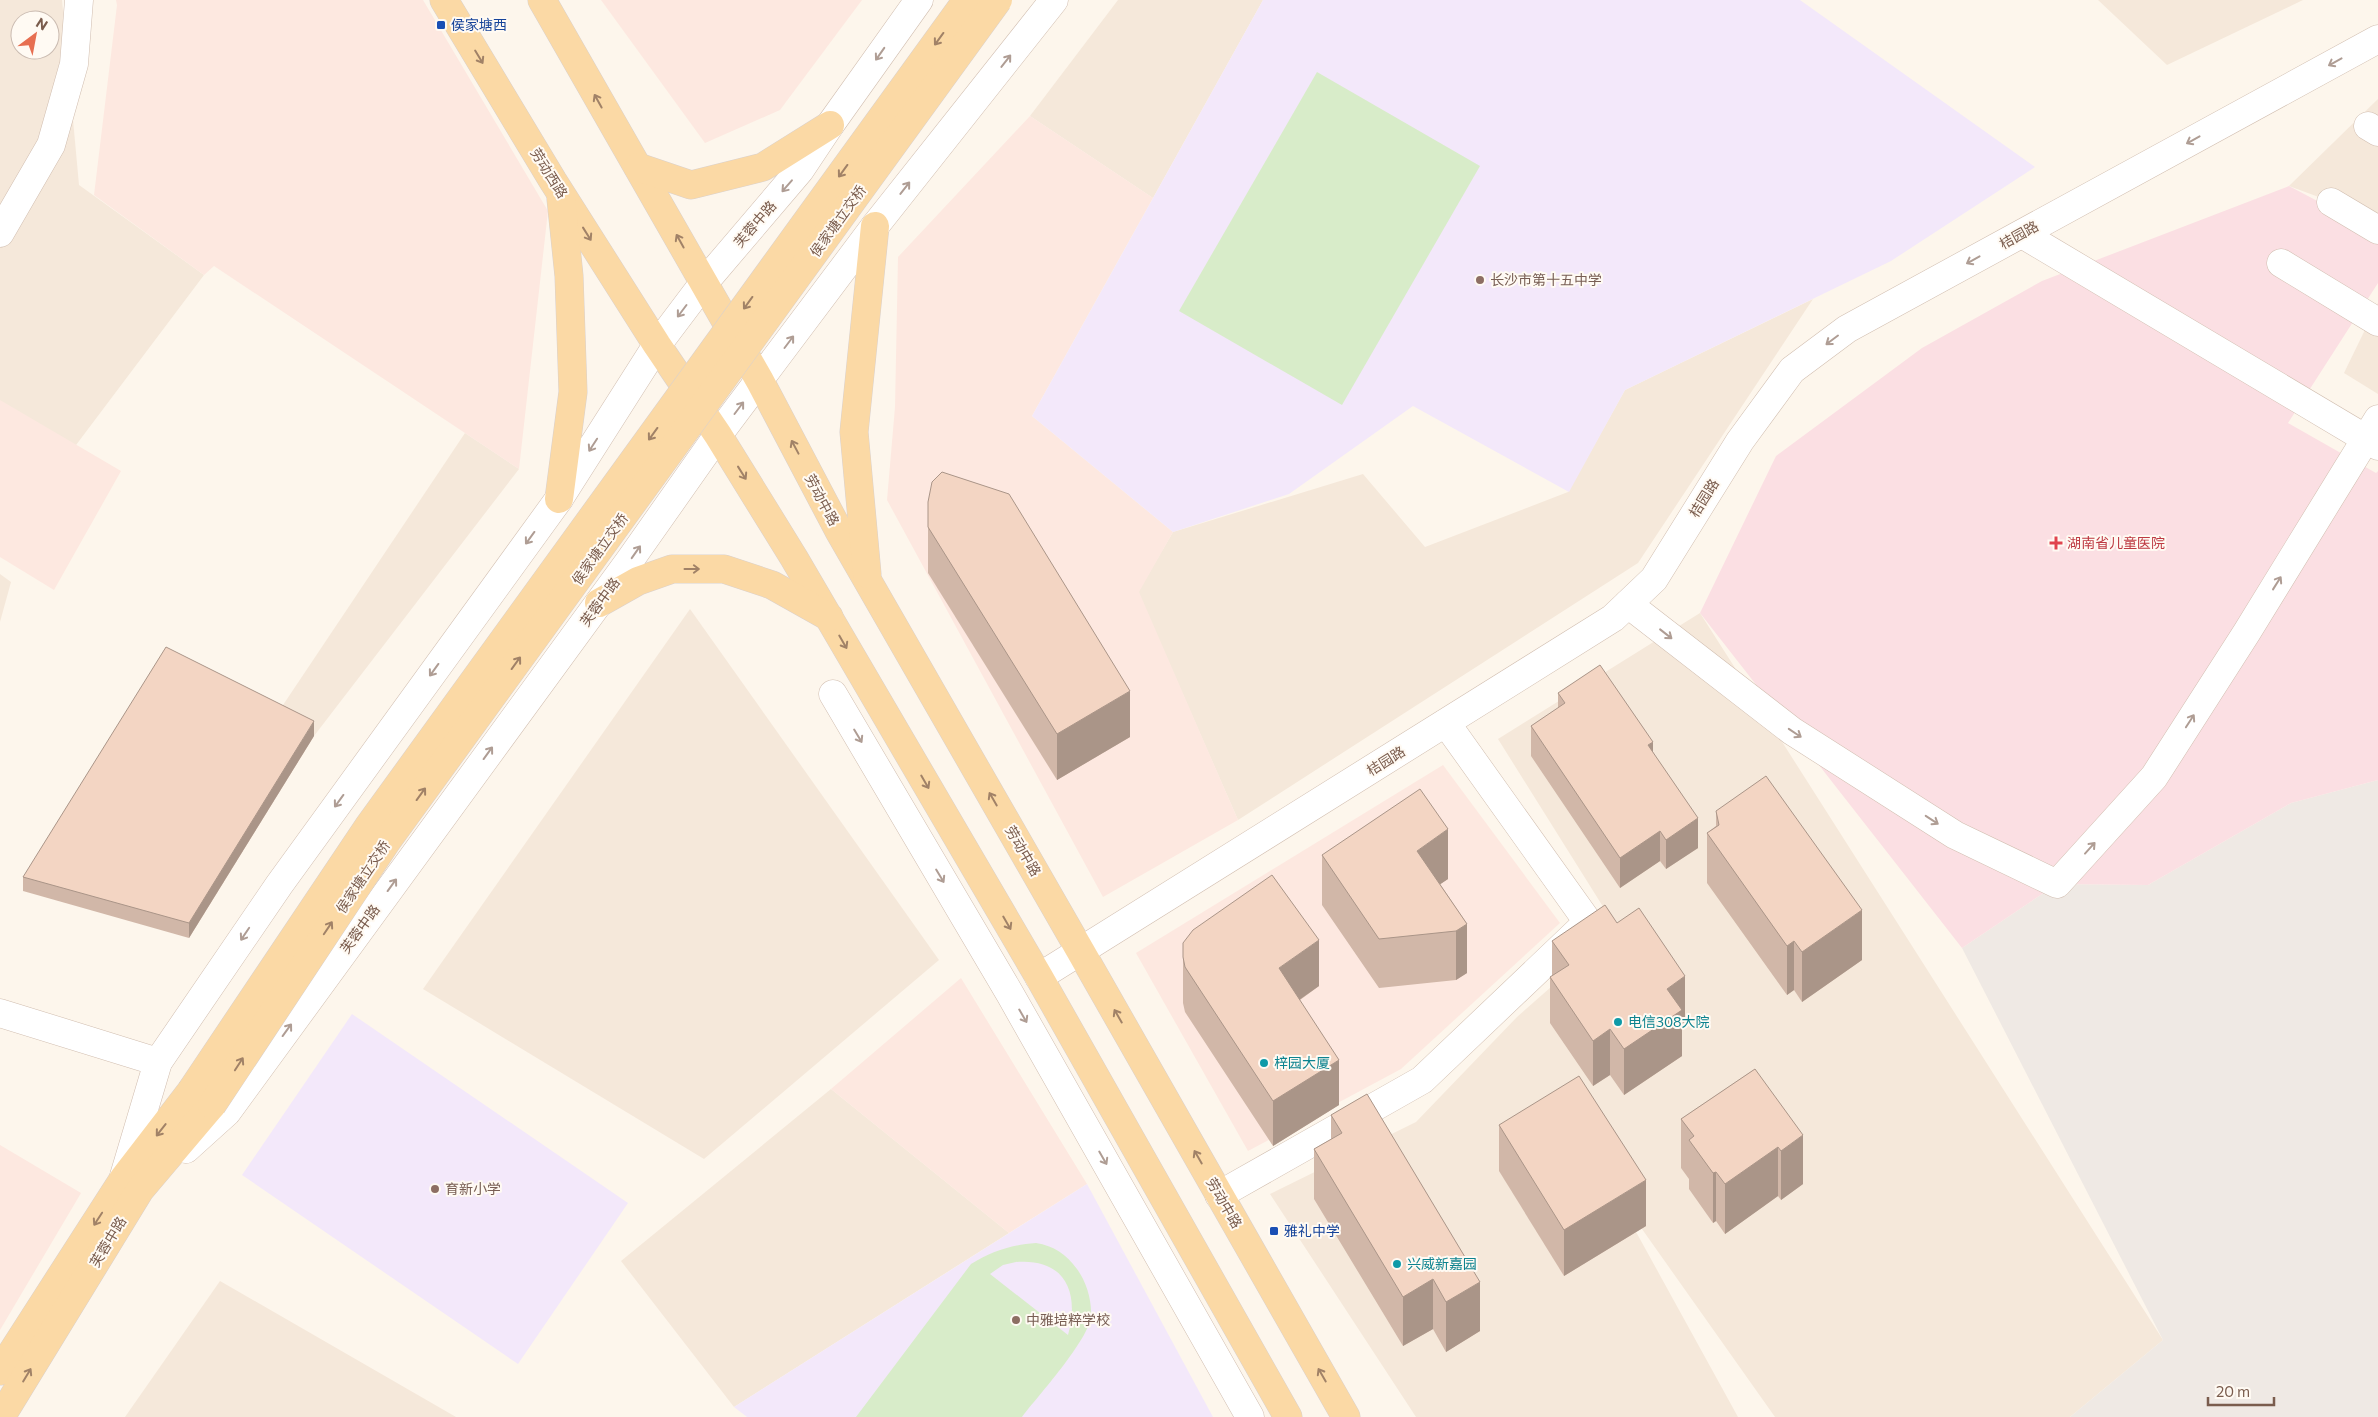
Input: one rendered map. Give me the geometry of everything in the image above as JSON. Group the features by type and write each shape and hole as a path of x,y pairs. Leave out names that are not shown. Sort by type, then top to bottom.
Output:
{"main road":[{"name":"劳动西路","path":"444,0 560,192 657,345"},
{"path":"542,0 703,284"},
{"name":"侯家塘立交桥","path":"202,1098 368,827 967,0"},
{"name":"侯家塘立交桥","path":"202,1098 998,0"},
{"path":"638,167 691,185 763,167 830,125"},
{"path":"558,499 573,392 569,276 560,192"},
{"path":"868,582 854,432 875,226"},
{"name":"劳动中路","path":"703,284 760,381 839,531 1346,1417"},
{"path":"657,345 718,435 828,617 1039,977 1288,1417"},
{"path":"599,603 638,581 672,569 724,569 772,585 828,617"},
{"path":"132,1184 202,1098"},
{"name":"芙蓉中路","path":"0,1371 132,1184"},
{"name":"芙蓉中路","path":"1,1417 132,1184"}],"street":[{"path":"0,233 51,145 74,64 79,0"},
{"name":"芙蓉中路","path":"132,1184 158,1062 279,884 558,499 657,345 703,284 800,170 919,0"},
{"path":"760,381 875,226 1054,0"},
{"name":"桔园路","path":"1039,977 1613,618 1654,579 1740,441 1792,370 1847,329 2378,39"},
{"path":"2331,202 2378,230"},
{"path":"1628,604 1792,731 1955,835 2057,884 2154,777 2374,435 2022,234"},
{"path":"2281,263 2378,322"},
{"name":"芙蓉中路","path":"132,1184 227,1112 599,603 718,435 760,381"},
{"path":"833,694 1010,994 1250,1417"},
{"path":"1220,1195 1422,1080 1588,922 1446,723"},
{"path":"0,1013 158,1062"}],"shaded area":[{"path":"0,0 62,0 79,185 204,275 73,449 0,403"},
{"path":"116,0 423,0 548,211 519,469 214,266 204,275 94,195 117,5"},
{"path":"601,0 862,0 780,110 705,143"},
{"path":"1118,0 1263,0 1153,198 1030,116"},
{"name":"长沙市第十五中学","path":"1263,0 1800,0 2035,167 1891,261 1625,390 1569,492 1413,406 1289,494 1173,532 1032,416"},
{"path":"2098,0 2303,0 2167,65"},
{"path":"2378,99 2378,219 2289,186"},
{"path":"1030,116 1153,198 1032,416 1173,532 1139,592 1238,820 1103,897 887,500 895,407 898,257"},
{"name":"湖南省儿童医院","path":"2289,186 2378,233 2378,283 2288,423 2376,473 2378,471 2378,780 2291,803 2148,885 2057,884 1962,948 1700,613 1776,456 1922,348 2042,281"},
{"path":"1813,299 1638,563 1238,820 1138,592 1173,532 1363,474 1425,547 1568,492 1625,390"},
{"path":"2378,303 2378,394 2344,373"},
{"path":"0,400 121,471 54,590 0,557"},
{"path":"465,433 519,469 314,736 275,717"},
{"path":"0,574 11,582 0,622"},
{"path":"690,609 939,960 704,1159 423,989"},
{"path":"1700,613 2163,1340 2070,1417 1775,1417 1608,1181 1738,1417 1416,1417 1270,1194 1416,1122 1517,1017 1617,929 1498,739"},
{"path":"1443,765 1560,923 1401,1069 1248,1151 1136,953"},
{"path":"2378,780 2378,1417 2070,1417 2163,1340 1962,948 2057,884 2148,885 2291,803"},
{"path":"961,978 1087,1184 1009,1233 831,1089"},
{"name":"育新小学","path":"352,1014 628,1203 518,1364 242,1175"},
{"path":"831,1089 1009,1233 734,1407 621,1261"},
{"path":"0,1145 81,1193 0,1330"},
{"name":"中雅培粹学校","path":"1087,1184 1213,1417 747,1417 734,1407"},
{"path":"220,1281 456,1417 125,1417"}],"green space":[{"path":"1317,72 1480,166 1342,405 1179,311"},
{"path":"1036,1243 1048,1246 1064,1255 1073,1264 1086,1285 1091,1316 1082,1339 1073,1353 1022,1417 856,1417 971,1264 1002,1249","holes":["1016,1262 1033,1262 1057,1272 1065,1281 1070,1292 1072,1305 1068,1335 990,1274 1003,1265"]}],"building":[{"path":"942,472 1009,494 1130,691 1057,734 928,527 928,502 932,482"},
{"path":"166,647 314,721 189,923 23,877"},
{"path":"1600,665 1653,742 1648,745 1698,818 1666,840 1660,831 1620,858 1531,726 1565,703 1558,693"},
{"path":"1766,776 1862,910 1802,952 1794,941 1787,946 1707,833 1719,825 1716,811"},
{"path":"1420,789 1448,829 1417,851 1467,924 1456,931 1379,939 1322,855"},
{"path":"1272,875 1319,940 1279,968 1339,1060 1273,1101 1185,967 1183,957 1183,943 1193,930"},
{"path":"1605,905 1617,923 1639,908 1685,976 1667,989 1682,1010 1624,1049 1610,1029 1593,1041 1550,977 1569,965 1552,941"},
{"path":"1755,1069 1803,1135 1781,1151 1778,1147 1725,1184 1716,1172 1713,1173 1689,1140 1694,1136 1681,1119"},
{"path":"1579,1076 1646,1180 1564,1230 1499,1125"},
{"path":"1367,1094 1480,1282 1446,1302 1433,1279 1403,1297 1314,1149 1342,1133 1331,1115"}],"place":[{"name":"侯家塘西","path":"441,25"},
{"name":"长沙市第十五中学","path":"1480,280"},
{"name":"湖南省儿童医院","path":"2056,543"},
{"name":"电信308大院","path":"1618,1022"},
{"name":"梓园大厦","path":"1264,1063"},
{"name":"育新小学","path":"435,1189"},
{"name":"雅礼中学","path":"1274,1231"},
{"name":"兴威新嘉园","path":"1397,1264"},
{"name":"中雅培粹学校","path":"1016,1320"}]}
